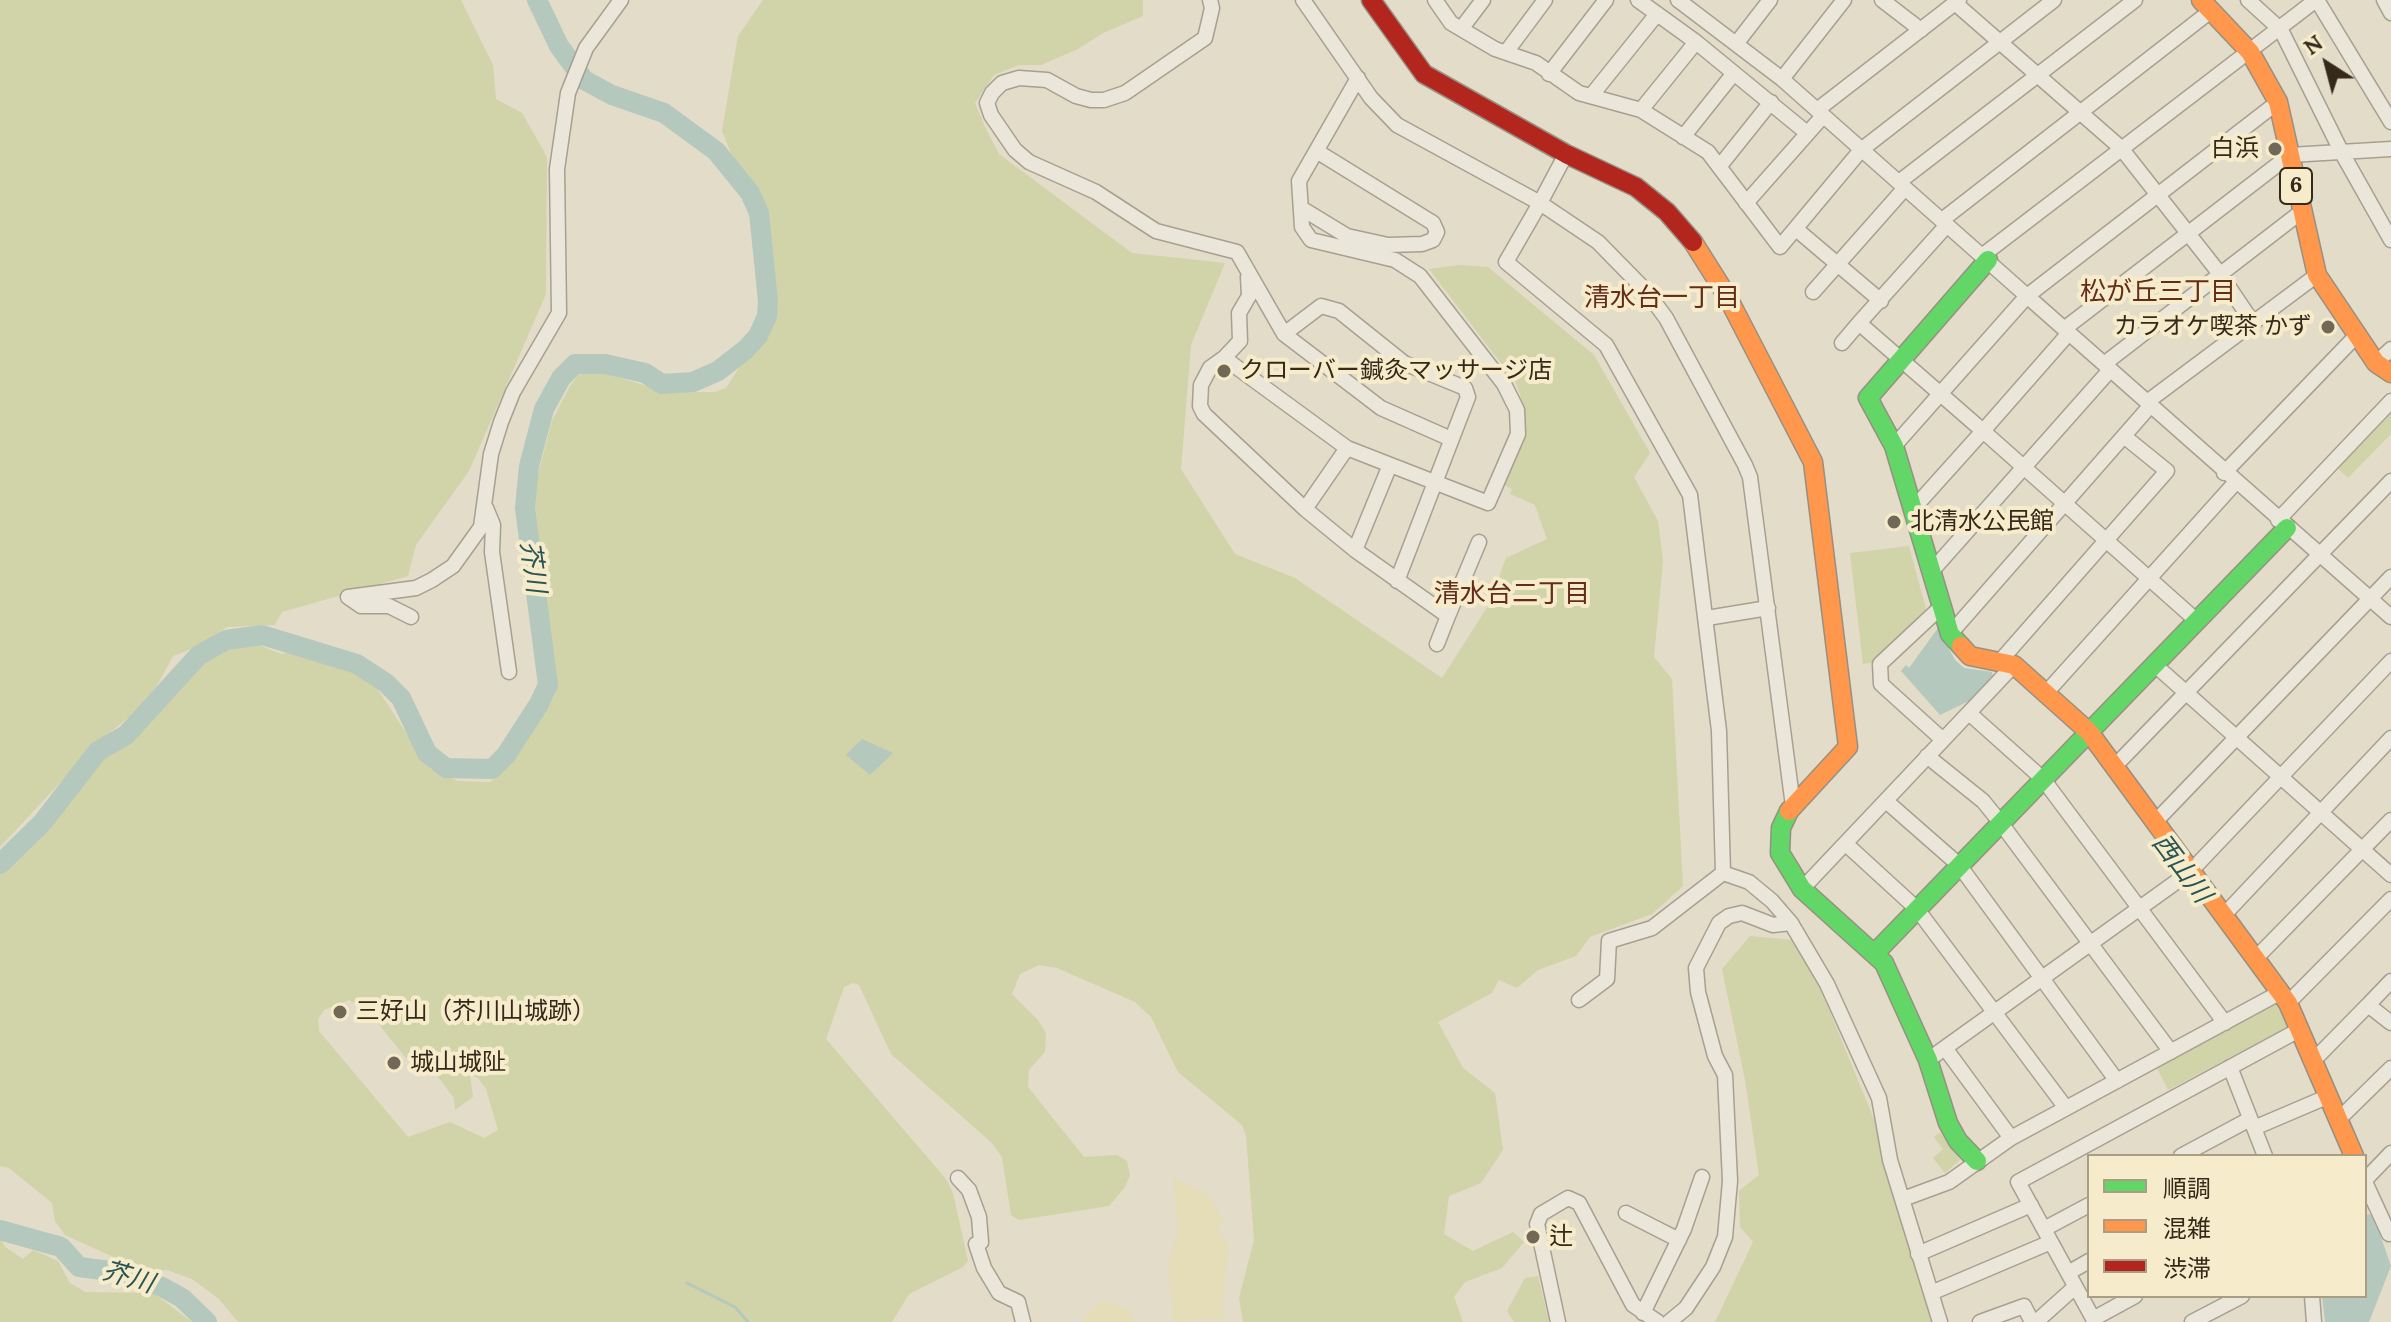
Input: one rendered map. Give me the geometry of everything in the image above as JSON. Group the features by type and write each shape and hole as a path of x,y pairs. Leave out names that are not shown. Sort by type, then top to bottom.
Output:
{"street":[{"path":"411,617 389,606 361,606 348,597 416,588 432,580 453,566 481,527 491,454 501,422 513,392 559,313 557,169 571,86 586,48 621,0"},
{"path":"1210,0 1212,8 1205,38 1125,93 1104,100 1091,100 1076,96 1047,80 1019,78 1002,83 987,103 998,127 1029,162 1096,192 1156,231 1237,252 1284,334 1381,408 1451,439"},
{"path":"1303,0 1386,116 1586,232 1623,263 1666,318 1750,477 1793,806"},
{"path":"1371,0 1424,74 1566,154 1636,187 1667,212 1695,244 1727,296 1813,462 1848,747 1793,806 1784,820 1779,845 1783,861 1802,889 1884,963 1928,1060 1948,1123 1958,1141 1977,1161"},
{"path":"1435,0 1451,23 1495,49 1536,63 1579,93 1641,110 1708,152 1780,247 1861,150 2054,0"},
{"path":"1461,29 1483,0"},
{"path":"1507,51 1545,0"},
{"path":"1549,74 1606,0"},
{"path":"1638,0 1696,42 1807,133"},
{"path":"1678,0 1695,5 1736,44 1782,79 2230,478 2391,617"},
{"path":"1736,44 1770,0"},
{"path":"1782,79 1844,0"},
{"path":"1882,0 1921,30"},
{"path":"1813,292 1902,185 2135,0"},
{"path":"2248,0 2281,30 2342,153 2391,240"},
{"path":"2347,1153 2339,1119 2285,998 2089,732 2008,662 1970,656 1950,634 1894,446 1868,398 1985,258 2121,148 2281,30 2316,0 2391,122"},
{"path":"2384,0 2391,13"},
{"path":"1746,203 1807,133 1820,113 1957,2 2078,113 2121,148 2220,274 2253,323"},
{"path":"1842,343 1881,301 1944,222 2206,5"},
{"name":"6","path":"2206,5 2250,52 2278,102 2317,275 2356,336 2384,368"},
{"path":"1591,96 1657,14"},
{"path":"1641,110 1696,42"},
{"path":"1683,137 1734,73"},
{"path":"1224,358 1347,448 1488,503 1518,434 1517,410 1485,357 1420,276 1395,260 1311,240 1302,227 1299,181 1358,78"},
{"path":"1719,167 1771,102"},
{"path":"1894,446 2027,296 2278,102"},
{"path":"1912,510 2066,331 2290,155 2391,149"},
{"path":"1301,208 1347,236 1388,245 1422,244 1433,240 1437,232 1433,223 1318,152"},
{"path":"1566,154 1506,262 1606,345 1690,495 1719,731 1723,873"},
{"path":"1930,573 2024,469 2107,367 2301,212"},
{"path":"1796,229 1881,301"},
{"path":"1950,634 2125,437 2149,404 2317,275"},
{"path":"1248,276 1249,296 1239,313 1240,341 1210,368 1201,385 1200,406 1204,414 1305,509 1355,550 1448,616"},
{"path":"1284,334 1321,306 1339,311 1404,363 1465,388 1468,397 1397,581"},
{"path":"1859,323 2197,621"},
{"path":"2046,693 2356,336"},
{"path":"2384,368 2391,349"},
{"path":"1875,953 2197,621 2391,401"},
{"path":"1802,889 1969,713 2167,471 2125,437"},
{"path":"1305,509 1347,448"},
{"path":"1355,550 1390,465"},
{"path":"2114,767 2391,481"},
{"path":"486,508 493,525 492,552 509,672"},
{"path":"1437,644 1479,542"},
{"path":"2155,822 2391,577"},
{"path":"1941,607 1880,664 1881,684 1943,740"},
{"path":"1707,618 1768,608"},
{"path":"1928,1060 2190,872 2391,661"},
{"path":"2155,665 2391,875"},
{"path":"1969,713 2043,779 2225,1023"},
{"path":"2223,916 2391,738"},
{"path":"1927,756 1983,801 2171,1052"},
{"path":"1886,801 1959,865 2117,1081"},
{"path":"2256,958 2391,820"},
{"path":"1846,844 1917,909 2066,1108"},
{"path":"1723,873 1749,882 1791,923 1827,984 1879,1098 1890,1160 1940,1322"},
{"path":"1579,1000 1607,979 1609,941 1652,928 1723,873"},
{"path":"1903,1199 1949,1182 2011,1138 2225,1023 2285,998 2391,899"},
{"path":"1669,1322 1686,1308 1713,1267 1725,1237 1730,1181 1725,1075 1715,1056 1698,992 1696,968 1719,923 1729,916 1742,913 1773,925 1791,923"},
{"path":"2314,1060 2391,981"},
{"path":"2368,1005 2391,1023"},
{"path":"2132,1298 2094,1320 2018,1182 2299,1030"},
{"path":"1945,1048 2011,1138"},
{"path":"2230,1067 2264,1154"},
{"path":"2339,1119 2391,1068"},
{"path":"2185,1154 2252,1124 2329,1096"},
{"path":"2367,1179 2391,1153"},
{"path":"1643,1313 1679,1240 1702,1177"},
{"path":"958,1178 969,1190 979,1217 981,1242 976,1244 984,1268 999,1293 1018,1302 1023,1322"},
{"path":"1558,1322 1537,1224 1541,1214 1568,1198 1579,1203 1633,1305 1658,1322"},
{"path":"1918,1254 2031,1205"},
{"path":"1931,1293 2048,1236 2087,1207"},
{"path":"2369,1207 2389,1234 2391,1232"},
{"path":"1626,1213 1679,1240"},
{"path":"2068,1273 2087,1262"},
{"path":"1980,1322 2024,1306 2034,1322 2075,1287"},
{"path":"2192,1322 2238,1298"},
{"path":"2312,1298 2313,1321"}],"shaded area":[{"path":"1938,628 1955,660 1964,668 1992,672 1993,677 1971,700 1940,715 1901,671 1906,665 1909,668"},
{"path":"862,739 893,753 870,775 846,755"},
{"path":"1173,1177 1208,1195 1223,1219 1218,1232 1229,1245 1223,1294 1224,1321 1211,1318 1174,1322 1168,1264 1178,1234"},
{"path":"2367,1215 2374,1217 2391,1266 2369,1322 2325,1322 2322,1298 2367,1298"},
{"path":"1102,1301 1130,1310 1134,1322 1084,1322 1082,1319"}],"green space":[{"path":"0,0 461,0 493,65 496,99 522,113 547,157 546,294 469,471 416,545 408,576 282,612 275,625 227,627 199,646 173,656 156,687 129,717 99,741 0,847"},
{"path":"763,0 1143,0 1143,16 1103,33 1078,49 1041,65 1019,65 994,75 975,103 985,127 999,154 1132,253 1225,263 1191,345 1181,469 1235,554 1295,578 1442,678 1488,606 1506,558 1547,539 1535,505 1510,494 1512,489 1504,485 1524,432 1522,401 1516,383 1429,269 1460,265 1488,267 1594,355 1650,453 1634,477 1658,521 1663,561 1654,657 1672,679 1683,886 1652,914 1590,937 1576,956 1538,970 1517,988 1499,980 1492,993 1438,1022 1463,1068 1495,1093 1503,1150 1481,1183 1449,1196 1444,1234 1473,1251 1513,1232 1524,1242 1502,1268 1465,1282 1454,1297 1463,1322 1243,1322 1239,1298 1254,1240 1246,1136 1242,1125 1178,1072 1151,1017 1135,1002 1057,968 1039,965 1020,974 1012,994 1038,1020 1046,1033 1045,1052 1029,1070 1028,1087 1084,1157 1117,1155 1127,1161 1130,1175 1125,1187 1109,1206 1019,1220 1011,1215 1002,1157 992,1143 891,1054 859,985 853,983 844,987 826,1039 946,1179 953,1193 968,1261 963,1267 909,1294 892,1322 238,1322 219,1299 192,1279 167,1270 144,1271 65,1235 55,1221 52,1203 9,1168 0,1166 0,873 83,784 95,765 144,723 176,683 218,652 251,642 281,654 293,652 335,660 363,674 376,687 430,769 458,781 490,782 510,765 555,695 535,519 536,482 552,421 569,388 578,375 598,371 666,392 715,392 726,388 772,318 776,281 762,198 733,158 722,131 738,36","holes":["349,1000 368,1011 406,1058 422,1056 440,1045 423,1057 454,1098 455,1110 473,1097 470,1074 478,1078 486,1089 498,1130 484,1138 450,1122 408,1137 319,1031 318,1019 324,1010"]},
{"path":"2391,407 2391,434 2348,478 2334,465"},
{"path":"1909,546 1926,609 1875,662 1863,664 1850,553"},
{"path":"1750,936 1793,940 1821,990 1882,1139 1934,1322 1715,1322 1753,1242 1740,1227 1739,1191 1759,1175 1745,1080 1722,969"},
{"path":"2276,1004 2281,1005 2290,1026 2168,1090 2157,1068"},
{"path":"1940,1132 1960,1160 1945,1173 1933,1158 1943,1149 1934,1137"},
{"path":"0,1238 5,1247 23,1259 33,1250 58,1261 70,1283 85,1292 153,1293 192,1322 0,1322"},
{"path":"1538,1276 1549,1322 1514,1322 1507,1311 1525,1278"}],"waterway":[{"name":"芥川","path":"0,864 42,823 98,751 126,735 199,655 226,640 262,635 357,664 386,683 401,698 427,753 446,768 492,769 506,755 539,704 548,685 525,508 529,466 544,409 561,378 575,364 605,364 645,373 662,384 693,382 718,371 758,336 767,316 768,301 759,213 750,193 716,151 664,113 612,95 584,80 559,46 537,0"},
{"name":"芥川","path":"0,1230 61,1247 79,1267 126,1273 162,1287 182,1298 207,1322"},
{"path":"687,1283 735,1307 748,1322"}],"traffic: fast":[{"path":"1961,646 1950,634 1894,446 1868,398 1988,260"},
{"path":"1875,953 2287,528"},
{"path":"1789,811 1781,828 1780,853 1802,889 1884,963 1928,1060 1948,1123 1958,1141 1977,1161"}],"traffic: slow":[{"path":"2201,0 2250,52 2278,102 2317,275 2376,363 2391,373"},
{"path":"1693,242 1727,296 1813,462 1848,747 1789,811"},
{"path":"1961,646 1970,656 2014,665 2089,732 2288,1003 2353,1154"}],"traffic: jam":[{"path":"1371,0 1424,74 1566,154 1636,187 1667,212 1693,242"}],"place":[{"name":"白浜","path":"2275,149"},
{"name":"カラオケ喫茶 かず","path":"2328,327"},
{"name":"クローバー鍼灸マッサージ店","path":"1224,371"},
{"name":"北清水公民館","path":"1894,522"},
{"name":"三好山（芥川山城跡）","path":"340,1012"},
{"name":"城山城阯","path":"394,1063"},
{"name":"辻","path":"1533,1237"}],"district":[{"name":"松が丘三丁目","path":"2158,293"},
{"name":"清水台一丁目","path":"1662,299"},
{"name":"清水台二丁目","path":"1512,595"}],"water label":[{"name":"西山川","path":"2181,869"}]}
